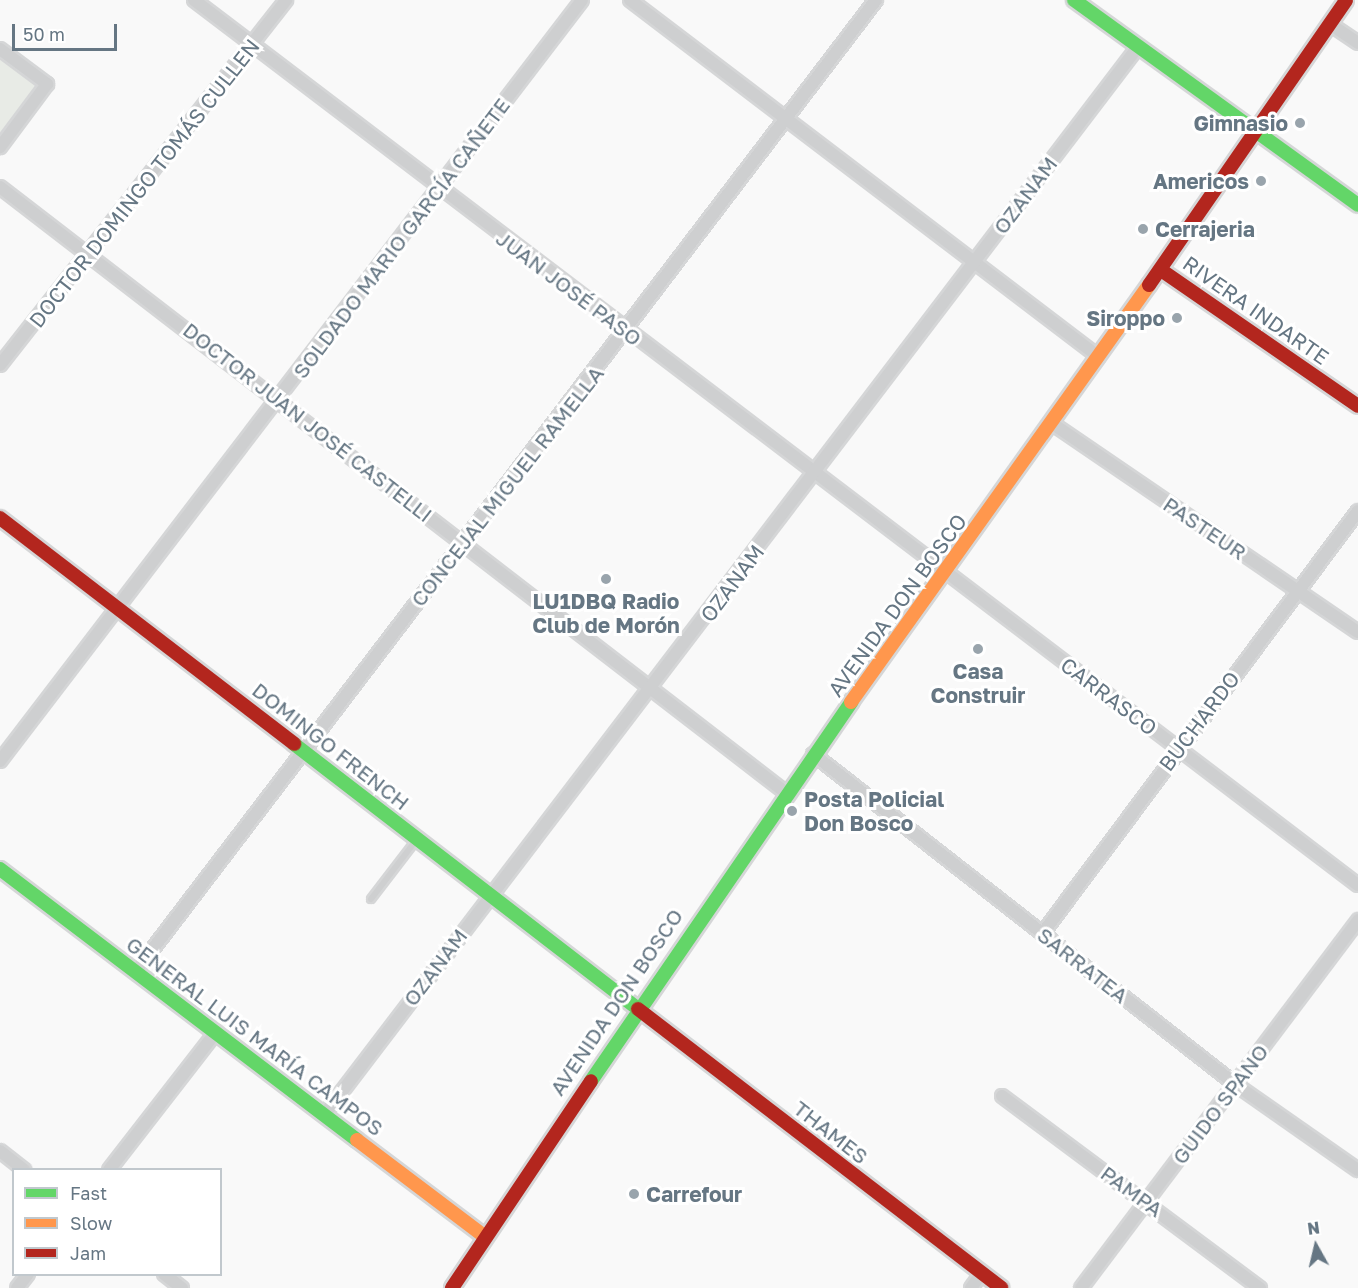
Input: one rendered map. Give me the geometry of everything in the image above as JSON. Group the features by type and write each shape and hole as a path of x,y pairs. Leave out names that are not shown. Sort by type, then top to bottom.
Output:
{"main road":[{"path":"1074,0 1253,135 1358,206"},
{"name":"AVENIDA DON BOSCO","path":"452,1288 484,1236 636,1008 785,792 946,574 1053,424 1346,0"},
{"name":"RIVERA INDARTE","path":"1161,270 1358,406"},
{"name":"DOMINGO FRENCH","path":"0,518 120,608 300,750 636,1008"},
{"name":"GENERAL LUIS MARÍA CAMPOS","path":"0,869 484,1236"},
{"name":"THAMES","path":"636,1008 1001,1288"},
{"name":"AVENIDA DON BOSCO","path":"441,1288 484,1236"}],"street":[{"name":"JUAN JOSÉ PASO","path":"194,0 626,331 816,472 946,574"},
{"name":"DOCTOR DOMINGO TOMÁS CULLEN","path":"0,365 4,351 90,254 286,0"},
{"name":"SOLDADO MARIO GARCÍA CAÑETE","path":"0,762 120,608 582,0"},
{"path":"630,0 1099,357"},
{"name":"CONCEJAL MIGUEL RAMELLA","path":"136,971 300,750 463,544 788,120 876,0"},
{"path":"1330,24 1358,43"},
{"name":"OZANAM","path":"324,1115 490,894 653,687 1137,48"},
{"path":"0,49 47,84 0,147"},
{"name":"DOCTOR JUAN JOSÉ CASTELLI","path":"0,187 279,398 463,544 653,687 785,792"},
{"name":"PASTEUR","path":"1053,424 1358,632"},
{"name":"BUCHARDO","path":"1042,934 1178,747 1358,511"},
{"name":"CARRASCO","path":"946,574 1358,885"},
{"name":"SARRATEA","path":"813,754 1235,1083 1358,1170"},
{"name":"GUIDO SPANO","path":"1082,1288 1358,920"},
{"path":"111,1168 216,1032"},
{"name":"PAMPA","path":"1002,1096 1260,1288"},
{"path":"0,1151 21,1168"},
{"path":"971,1288 981,1274"},
{"path":"17,1288 27,1276"},
{"path":"165,1276 182,1288"}],"lane":[{"path":"371,899 417,839"}],"shaded area":[{"path":"0,56 38,86 0,135"}],"traffic: fast":[{"path":"1074,0 1358,205"},
{"path":"591,1081 851,702"},
{"path":"294,744 638,1009"},
{"path":"0,869 357,1140"}],"traffic: slow":[{"path":"851,702 1149,285"},
{"path":"357,1140 484,1236"}],"traffic: jam":[{"path":"1149,285 1346,0"},
{"path":"1161,270 1358,406"},
{"path":"0,518 294,744"},
{"path":"638,1009 1001,1288"},
{"path":"452,1288 591,1081"}],"place":[{"name":"Gimnasio","path":"1300,123"},
{"name":"Americos","path":"1261,181"},
{"name":"Cerrajeria","path":"1143,229"},
{"name":"Siroppo","path":"1177,318"},
{"name":"LU1DBQ Radio Club de Morón","path":"606,579"},
{"name":"Casa Construir","path":"978,649"},
{"name":"Posta Policial Don Bosco","path":"792,811"},
{"name":"Carrefour","path":"634,1194"}]}
